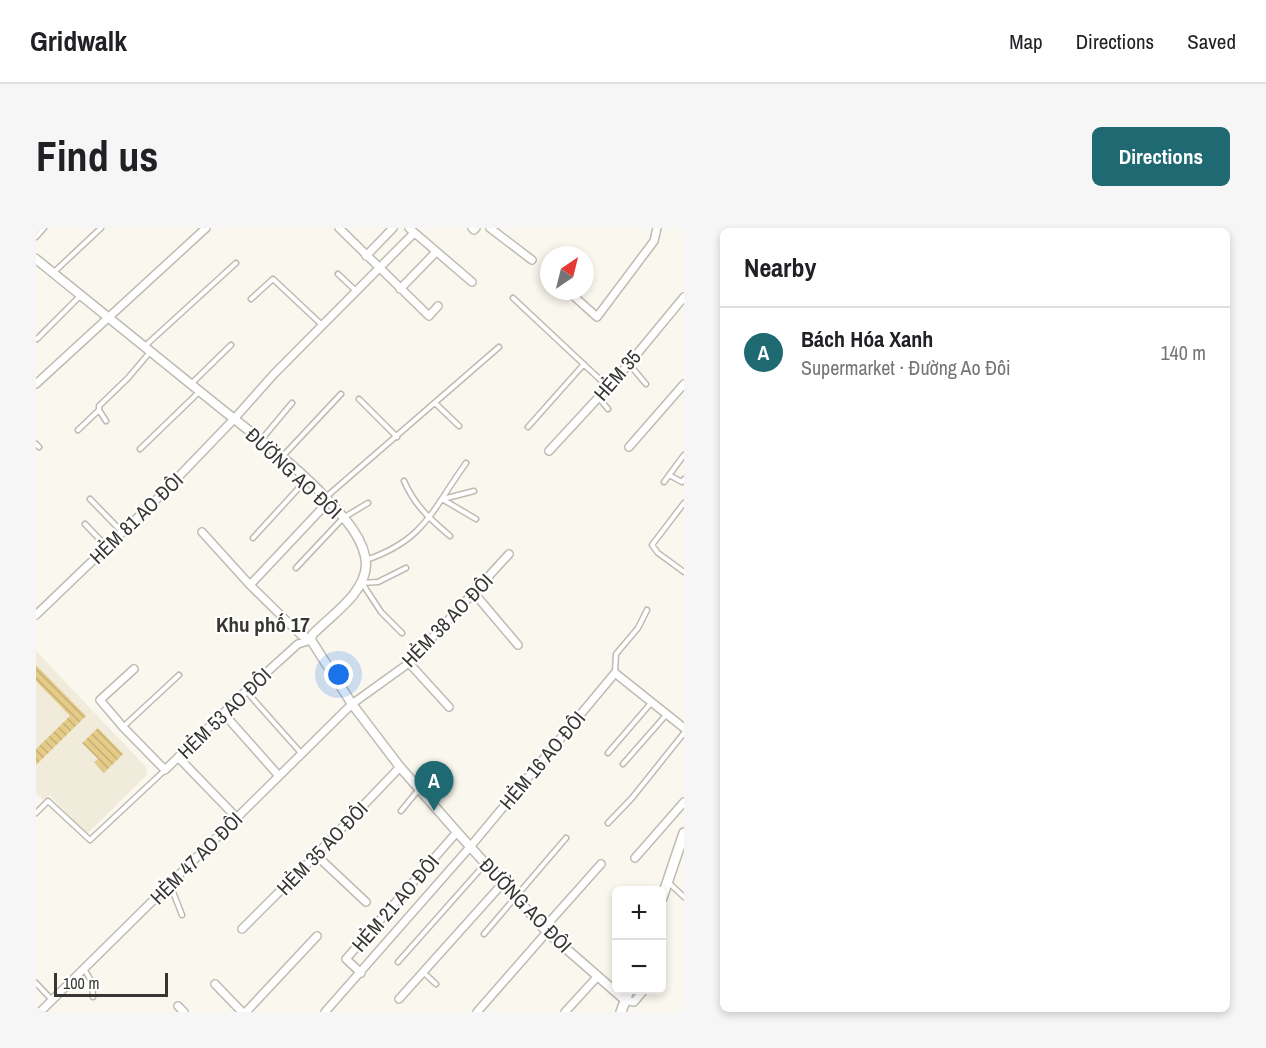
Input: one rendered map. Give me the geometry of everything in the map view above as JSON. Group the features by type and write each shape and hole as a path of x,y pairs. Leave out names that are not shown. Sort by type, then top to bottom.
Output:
{"main road":[{"path":"666,887 684,833"}],"street":[{"path":"36,384 206,228"},
{"path":"339,228 429,316 438,306"},
{"path":"346,235 352,228"},
{"path":"366,256 393,228"},
{"path":"490,228 532,260"},
{"path":"578,300 597,317 654,241 657,228"},
{"path":"412,230 471,282"},
{"name":"HẺM 81 AO ĐÔI","path":"36,615 107,548 234,419 412,230"},
{"path":"400,289 436,252"},
{"name":"ĐƯỜNG AO ĐÔI","path":"36,259 307,480 343,518 362,547 365,560"},
{"name":"HẺM 35","path":"549,451 608,387 684,297"},
{"path":"629,447 684,384"},
{"path":"250,585 327,499"},
{"path":"202,532 250,585 301,635 311,640 312,635 350,599 362,583 365,560"},
{"name":"HẺM 38 AO ĐÔI","path":"352,704 410,663 509,554"},
{"path":"474,593 518,645"},
{"name":"ĐƯỜNG AO ĐÔI","path":"311,640 352,704 400,766 545,930 597,977 624,1008"},
{"name":"HẺM 53 AO ĐÔI","path":"134,669 100,700 165,770 298,644 311,640"},
{"path":"410,663 449,707"},
{"path":"615,673 684,730"},
{"name":"HẺM 16 AO ĐÔI","path":"325,1012 470,847 615,673"},
{"name":"HẺM 47 AO ĐÔI","path":"40,1012 352,704"},
{"path":"224,714 279,776"},
{"path":"178,757 237,818"},
{"name":"HẺM 35 AO ĐÔI","path":"242,929 400,766"},
{"path":"635,858 684,802"},
{"name":"HẺM 21 AO ĐÔI","path":"360,973 346,959 457,832"},
{"path":"316,855 366,902"},
{"path":"477,1012 601,864"},
{"path":"399,999 503,883"},
{"path":"215,984 244,1012 316,936"},
{"path":"566,1012 597,977"},
{"path":"624,1008 634,1002 641,994"}],"lane":[{"path":"36,237 44,228"},
{"path":"53,273 100,228"},
{"path":"78,430 99,410 104,399 128,378 147,349 236,263"},
{"path":"338,274 356,291"},
{"path":"251,299 273,279 322,325"},
{"path":"37,339 81,296"},
{"path":"513,298 608,387"},
{"path":"191,385 231,345"},
{"path":"327,499 499,347"},
{"path":"528,427 584,364"},
{"path":"628,364 646,384"},
{"path":"140,450 199,392"},
{"path":"281,457 341,394"},
{"path":"598,398 608,409"},
{"path":"359,399 397,437"},
{"path":"260,441 292,403"},
{"path":"435,403 459,426"},
{"path":"99,410 106,421"},
{"path":"664,482 684,455"},
{"path":"365,560 387,553 408,541 429,518 466,463"},
{"path":"669,475 682,482 684,479"},
{"path":"253,537 307,480"},
{"path":"404,481 412,498 429,518 450,536"},
{"path":"442,499 474,491"},
{"path":"90,499 122,533"},
{"path":"442,499 476,519"},
{"path":"296,568 343,518 368,503"},
{"path":"684,503 652,545 658,553 684,572"},
{"path":"85,524 107,548"},
{"path":"402,633 381,612 362,583 378,582 406,568"},
{"path":"615,673 616,654 638,628 646,610"},
{"path":"123,727 179,675"},
{"path":"246,691 302,754"},
{"path":"608,753 651,702"},
{"path":"623,764 667,714"},
{"path":"608,823 632,798 684,730"},
{"path":"36,813 48,801 90,840 165,770"},
{"path":"401,811 420,789"},
{"path":"484,934 566,838"},
{"path":"398,962 485,864"},
{"path":"668,881 684,897"},
{"path":"168,886 173,892 182,915"},
{"path":"84,969 92,982 93,997"},
{"path":"424,972 436,984"},
{"path":"36,983 52,1000"}],"shaded area":[{"path":"36,651 146,767 147,775 87,834 49,795 43,800 36,793"}],"building":[{"path":"36,665 86,716 36,765 36,749 70,716 36,681"},
{"path":"98,728 123,754 104,773 94,762 98,759 82,743"}],"place":[{"name":"Bách Hóa Xanh","path":"434,811"}],"district":[{"name":"Khu phố 17","path":"263,624"}]}
